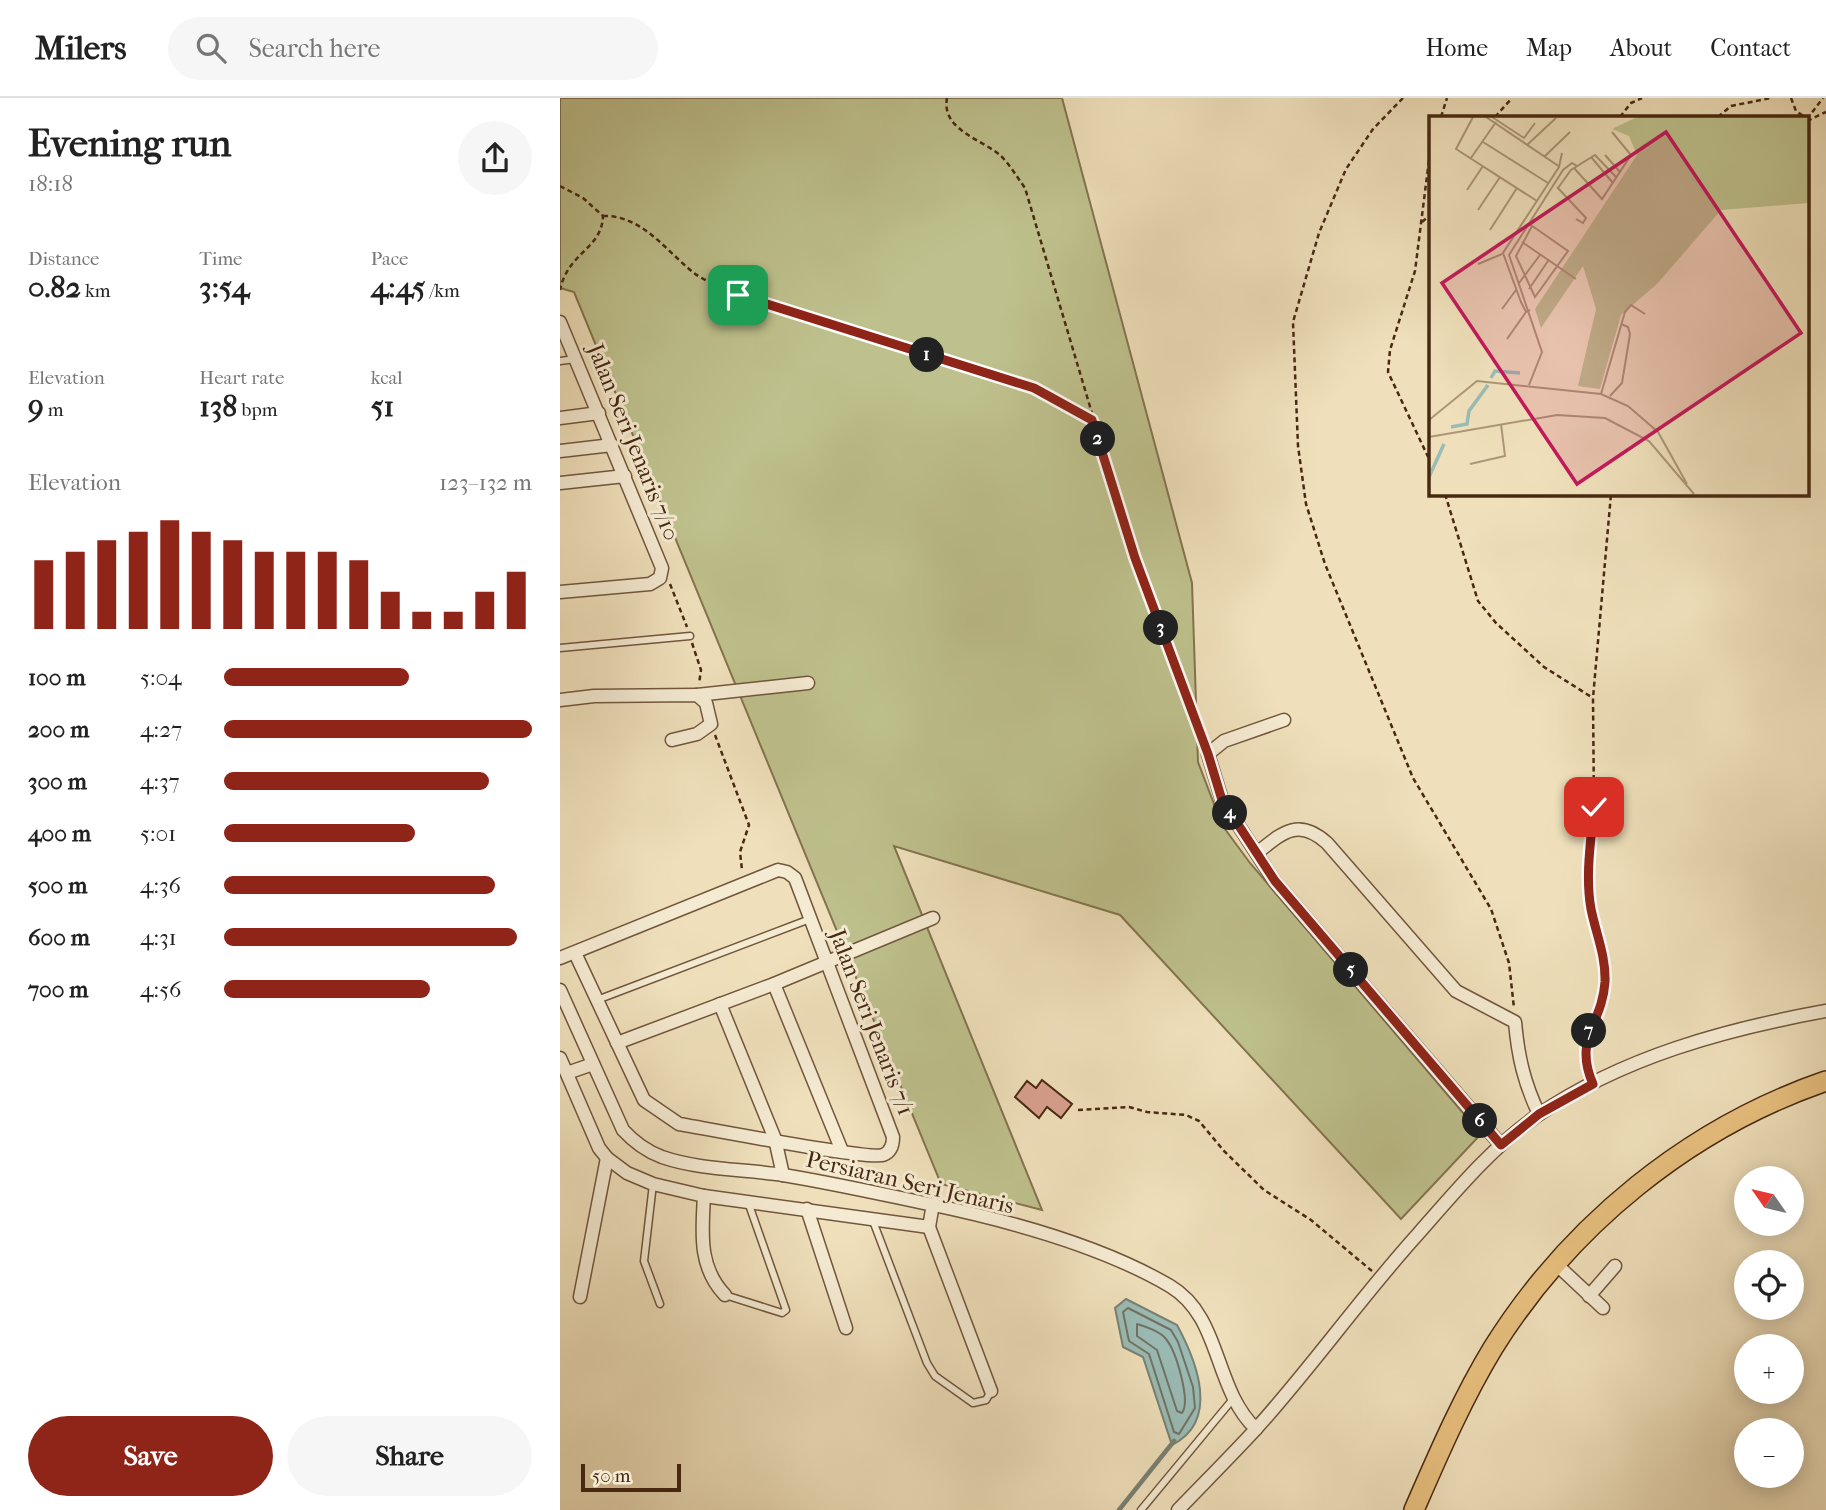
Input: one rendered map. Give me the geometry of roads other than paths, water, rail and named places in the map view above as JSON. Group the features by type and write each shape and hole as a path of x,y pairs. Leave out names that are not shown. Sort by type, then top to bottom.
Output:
{"main road":[{"path":"1414,1510 1470,1388 1515,1317 1556,1264 1619,1200 1678,1155 1750,1112 1826,1081"}],"street":[{"name":"Jalan Seri Jenaris 7/10","path":"560,322 662,568 660,578 650,584 560,592"},
{"path":"560,418 599,413"},
{"path":"560,451 612,445"},
{"path":"560,483 625,476"},
{"path":"560,700 594,696 697,695 808,683"},
{"path":"673,740 697,734 711,724 706,703 697,695"},
{"path":"1284,720 1224,741 1208,754 1222,800 1282,890 1501,1145"},
{"path":"1257,853 1292,829 1304,828 1317,833 1456,991 1515,1022 1518,1055 1526,1087 1539,1114"},
{"name":"Jalan Seri Jenaris 7/1","path":"778,870 795,878 810,919 893,1137 892,1147 882,1155 679,1124 658,1112 644,1100 575,953 778,870"},
{"path":"617,1042 774,984 933,918"},
{"path":"560,958 575,953"},
{"path":"774,984 842,1151"},
{"name":"Persiaran Seri Jenaris","path":"560,989 623,1130 641,1147 688,1163 783,1175 933,1205 1046,1235 1101,1255 1173,1287 1201,1316 1240,1414 1256,1429"},
{"path":"720,1004 775,1139 783,1175"},
{"path":"1178,1510 1256,1429 1379,1277 1477,1168 1539,1114 1637,1063 1720,1034 1826,1011"},
{"path":"560,1058 592,1135 607,1158 627,1173 653,1184 705,1196 929,1227"},
{"path":"567,1073 593,1064"},
{"path":"580,1297 607,1158"},
{"path":"705,1196 702,1231 705,1259 709,1273 725,1295"},
{"path":"933,1205 929,1227 991,1391"},
{"path":"807,1209 846,1328"},
{"path":"1556,1264 1603,1308"},
{"path":"1588,1296 1615,1266"}],"lane":[{"path":"560,361 577,359"},
{"path":"560,648 690,636"},
{"path":"597,1000 810,919"},
{"path":"653,1184 644,1261 660,1304"},
{"path":"725,1295 782,1313 786,1310 748,1202"},
{"path":"873,1221 930,1370 973,1403 986,1400 991,1391"},
{"path":"1141,1510 1233,1399"}],"water":[{"path":"1126,1299 1177,1325 1197,1373 1200,1406 1196,1421 1187,1434 1172,1445 1143,1357 1123,1347 1115,1308"}],"waterway":[{"path":"1119,1510 1174,1441"}]}
